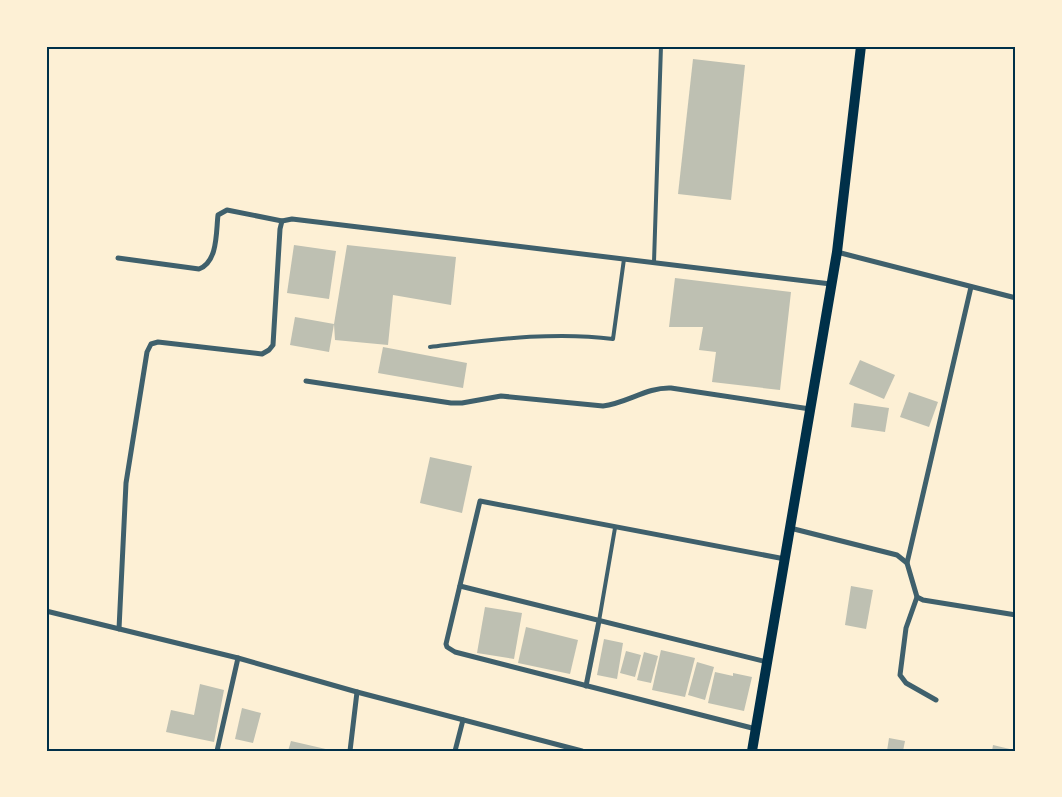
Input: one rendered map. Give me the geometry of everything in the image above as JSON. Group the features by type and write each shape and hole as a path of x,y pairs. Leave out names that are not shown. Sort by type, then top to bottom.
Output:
{"main road":[{"path":"752,751 837,252 861,46"}],"street":[{"path":"118,258 199,269 204,267 214,252 218,215 227,210 282,221 292,219 832,284"},
{"path":"119,629 126,483 146,352 151,344 158,342 262,354 269,350 273,345 282,221"},
{"path":"837,252 1016,298"},
{"path":"936,700 906,683 900,675 906,628 917,597 907,563 971,287"},
{"path":"306,381 451,402 501,396 603,406 616,404 659,388 671,388 811,409"},
{"path":"756,729 450,650 446,644 480,501 785,559"},
{"path":"790,528 890,553 907,563"},
{"path":"460,586 767,662"},
{"path":"917,597 930,602 1016,615"},
{"path":"46,611 238,658 357,692 582,751"},
{"path":"586,686 599,620"},
{"path":"218,751 238,658"},
{"path":"350,751 357,692"},
{"path":"456,751 463,720"}],"lane":[{"path":"654,262 661,46"},
{"path":"430,347 519,337 599,337 613,339 624,259"},
{"path":"599,620 615,528"}],"building":[{"path":"693,59 745,65 731,200 678,194"},
{"path":"294,245 336,251 329,299 287,293"},
{"path":"347,245 456,257 451,305 393,295 388,345 335,340 334,324"},
{"path":"675,278 791,292 780,390 712,382 716,352 699,350 703,327 669,327"},
{"path":"295,317 334,324 329,352 290,345"},
{"path":"383,347 467,363 463,388 378,373"},
{"path":"860,360 895,375 884,399 849,384"},
{"path":"909,392 938,402 929,427 900,417"},
{"path":"854,403 889,408 885,432 851,427"},
{"path":"430,457 472,466 462,513 420,503"},
{"path":"851,586 873,590 866,629 845,625"},
{"path":"485,607 522,613 514,659 477,653"},
{"path":"526,627 578,640 570,674 518,663"},
{"path":"604,639 623,643 617,679 597,675"},
{"path":"661,650 695,658 685,697 652,690"},
{"path":"626,651 641,655 635,677 620,673"},
{"path":"644,652 658,656 651,683 637,680"},
{"path":"697,662 714,667 705,700 688,695"},
{"path":"715,672 733,676 733,673 752,677 744,711 708,703"},
{"path":"200,684 224,690 214,742 166,732 171,710 194,715"},
{"path":"242,708 261,713 253,743 235,739"},
{"path":"889,738 905,741 903,751 887,751"},
{"path":"291,741 330,750 330,751 288,751"},
{"path":"993,745 1014,750 1014,751 992,751"}]}
